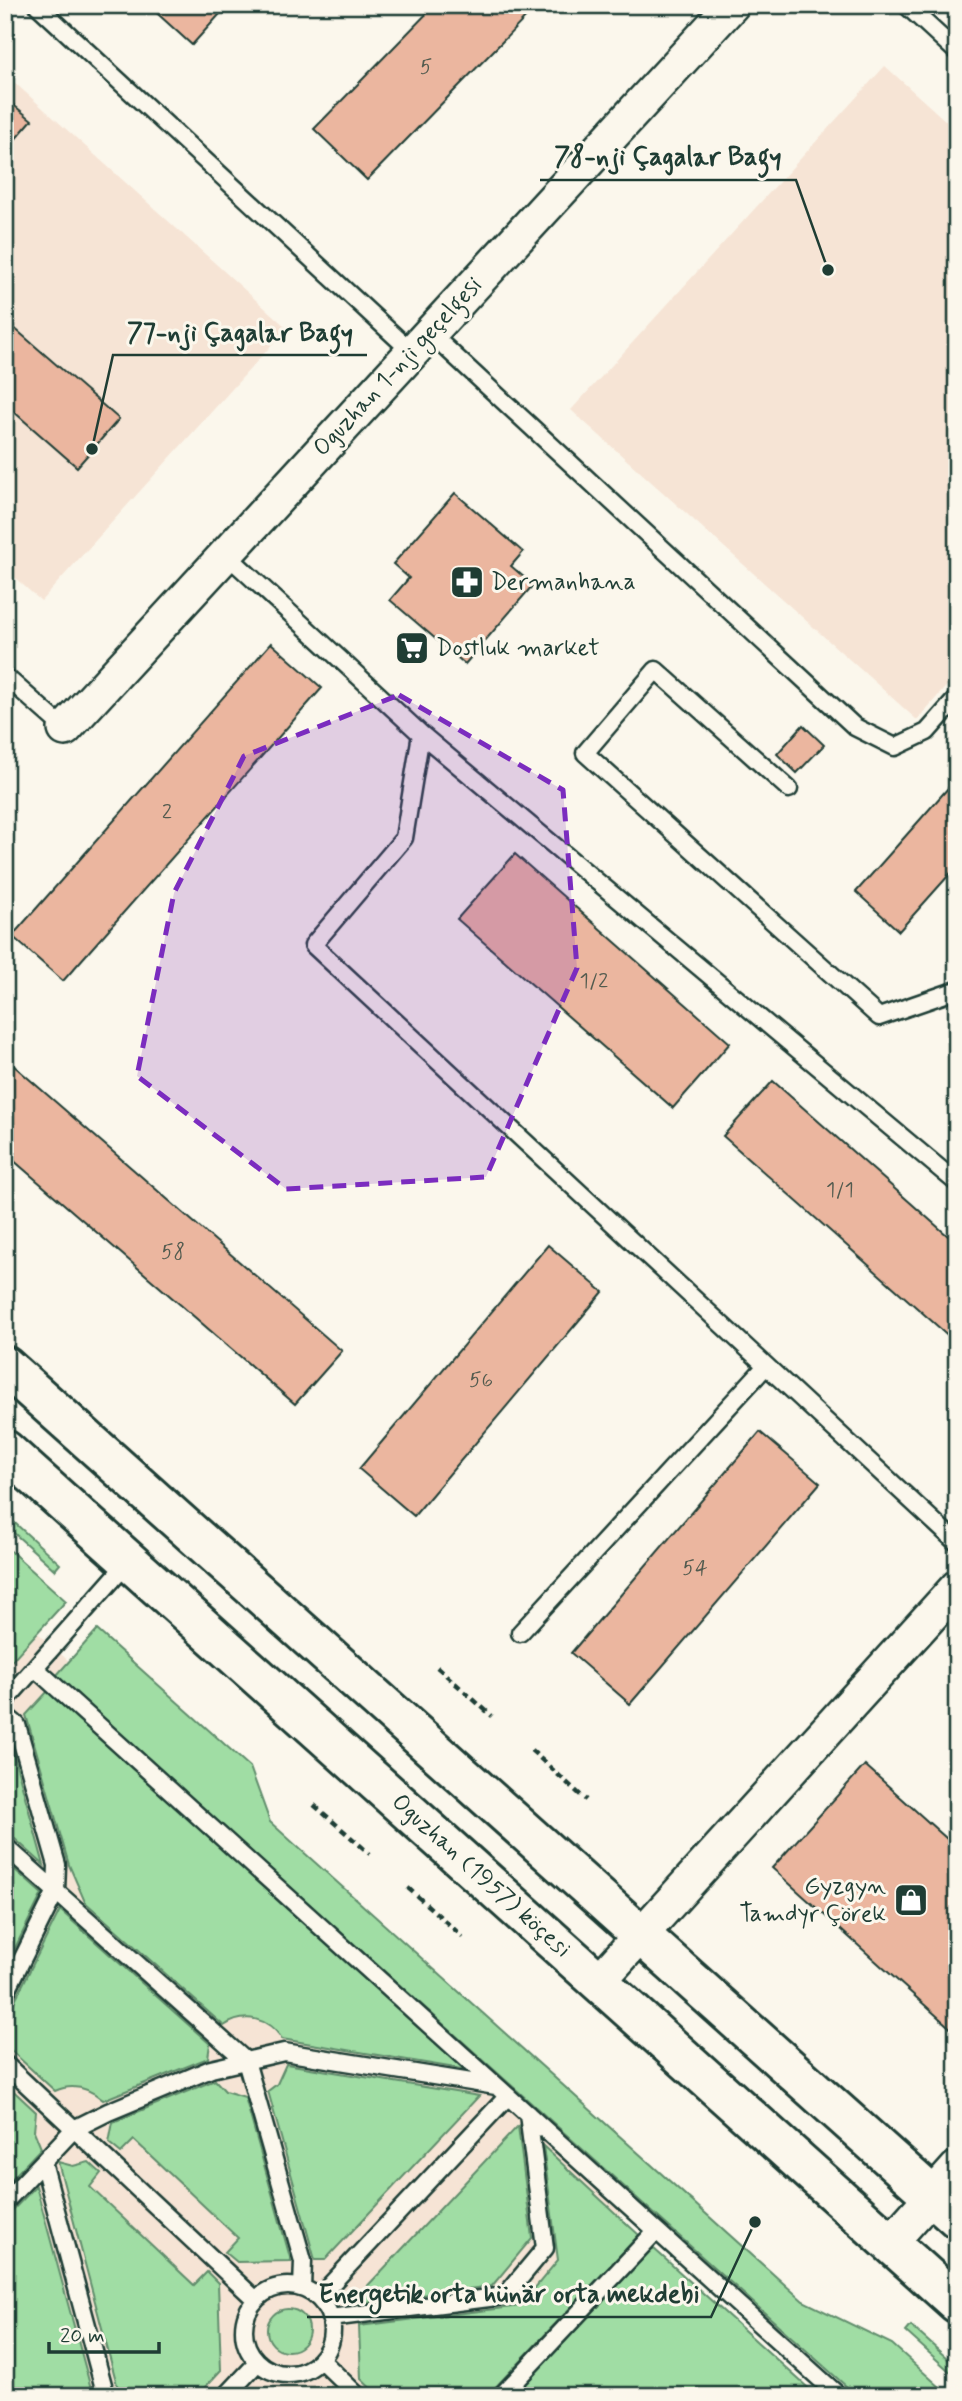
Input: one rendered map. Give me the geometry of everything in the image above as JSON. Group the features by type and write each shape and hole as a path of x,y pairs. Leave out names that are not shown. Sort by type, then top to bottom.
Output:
{"main road":[{"path":"5,1366 944,2207"},
{"name":"Oguzhan (1957) köçesi","path":"5,1450 957,2302"}],"street":[{"name":"Oguzhan 1-nji geçelgesi","path":"65,729 732,5"},
{"path":"599,1981 957,1587"},
{"path":"890,2243 944,2207 957,2168"}],"lane":[{"path":"37,5 855,727 895,747 927,732 957,698"},
{"path":"906,5 957,52"},
{"path":"226,554 421,734 957,1183"},
{"path":"789,789 656,670 585,753 879,1017 957,990"},
{"path":"5,676 65,729"},
{"path":"421,734 404,838 313,945 957,1543"},
{"path":"520,1633 766,1366"},
{"path":"5,1701 129,1561"},
{"path":"35,1668 839,2396"},
{"path":"5,1715 17,1725 57,1865 56,1891 5,1994"},
{"path":"5,1846 246,2061 303,2261 302,2288"},
{"path":"5,2202 74,2129 211,2069 284,2052 502,2091"},
{"path":"5,2064 256,2300"},
{"path":"318,2298 502,2091"},
{"path":"330,2318 505,2296 545,2248 528,2114"},
{"path":"43,2162 106,2396"},
{"path":"501,2396 656,2231"},
{"path":"290,2286 302,2288 318,2298 330,2318 332,2338 321,2360 299,2373 287,2374 274,2372 258,2362 247,2347 244,2334 249,2310 256,2300 277,2287 290,2286"},
{"path":"321,2360 358,2396"},
{"path":"226,2396 258,2362"}],"path":[{"path":"437,1667 492,1716"},
{"path":"531,1750 586,1800"},
{"path":"314,1805 370,1854"},
{"path":"408,1888 463,1937"}],"highlighted area":[{"path":"399,695 563,790 577,968 486,1177 286,1189 137,1076 174,893 244,756"}],"shaded area":[{"path":"885,66 957,131 957,674 917,720 571,410"},
{"path":"5,74 287,328 41,601 5,569"},
{"path":"5,1603 645,2187 449,2396 5,2396"}],"green space":[{"path":"5,1514 60,1564 55,1570 5,1525"},
{"path":"5,1546 66,1601 5,1668"},
{"path":"97,1630 250,1767 270,1822 803,2301 892,2344 950,2396 857,2396 56,1676"},
{"path":"48,1691 467,2070 282,2039 270,2026 256,2019 240,2019 224,2026 85,1902 69,1865 26,1715"},
{"path":"8,1735 44,1865 5,1830 5,1738"},
{"path":"5,1861 42,1894 5,1968"},
{"path":"60,1910 210,2044 208,2058 103,2100 80,2088 68,2087 55,2091 5,2045 5,2020"},
{"path":"286,2064 479,2096 325,2260 315,2260 268,2091 277,2084"},
{"path":"215,2080 225,2091 245,2097 291,2261 237,2262 225,2252 238,2238 134,2140 121,2153 109,2143 113,2122"},
{"path":"5,2083 36,2112 34,2131 41,2148 5,2186"},
{"path":"518,2126 532,2238 492,2286 359,2303 359,2295"},
{"path":"543,2146 639,2235 487,2396 379,2396 361,2379 359,2326 520,2306 558,2260"},
{"path":"58,2162 73,2166 89,2162 101,2173 90,2187 194,2285 207,2272 218,2283 221,2370 197,2396 120,2396"},
{"path":"36,2186 93,2396 5,2396 5,2218"},
{"path":"653,2248 817,2396 514,2396"},
{"path":"288,2309 303,2315 309,2330 303,2345 288,2351 273,2345 267,2330 273,2315"},
{"path":"911,2326 957,2367 957,2378 906,2332"}],"building":[{"path":"148,5 228,5 192,45"},
{"path":"435,5 538,5 367,180 314,129"},
{"path":"5,98 32,120 5,151"},
{"path":"5,320 119,419 77,467 5,404"},
{"name":"Dermanhana","path":"455,493 523,552 511,566 533,585 465,664 390,600 409,578 393,564"},
{"path":"271,643 322,688 63,981 12,936"},
{"path":"803,725 824,745 797,773 777,754"},
{"path":"957,778 957,866 899,931 856,892"},
{"path":"515,854 730,1043 673,1108 457,919"},
{"path":"5,1058 342,1351 295,1404 5,1153"},
{"path":"773,1081 957,1244 957,1335 952,1339 723,1136"},
{"path":"548,1245 603,1292 414,1516 359,1469"},
{"path":"760,1432 820,1483 630,1704 571,1653"},
{"path":"865,1765 957,1848 957,2034 772,1868"}],"place":[{"name":"78-nji Çagalar Bagy","path":"828,270"},
{"name":"77-nji Çagalar Bagy","path":"92,449"},
{"name":"Dermanhana","path":"467,582"},
{"name":"Dostluk market","path":"412,648"},
{"name":"Gyzgyn Tamdyr Çörek","path":"911,1900"},
{"name":"Energetik orta hünär orta mekdebi","path":"755,2222"}]}
